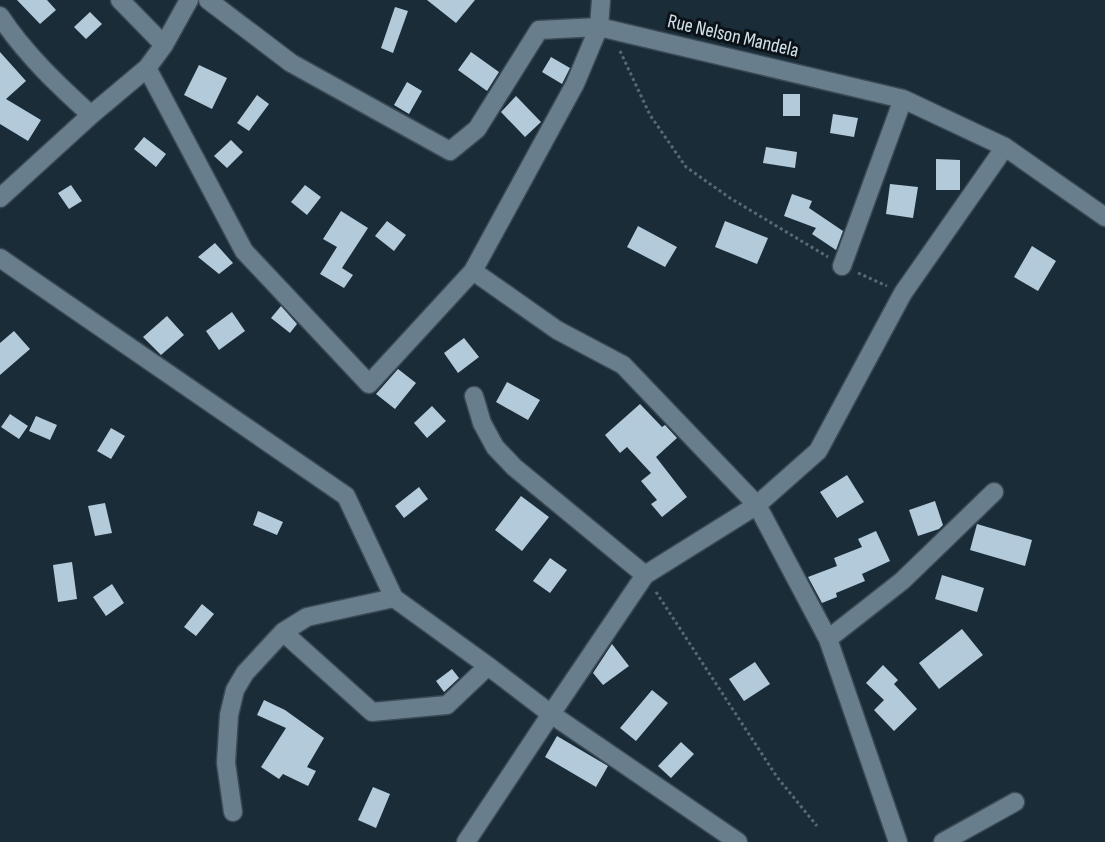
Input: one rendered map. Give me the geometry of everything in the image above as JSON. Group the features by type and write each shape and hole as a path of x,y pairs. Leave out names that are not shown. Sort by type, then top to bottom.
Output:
{"street":[{"path":"120,0 164,45"},
{"path":"0,198 91,115 147,68 164,45 189,0"},
{"name":"Rue Nelson Mandela","path":"208,0 291,63 450,151 477,129 539,30 605,29 903,99 1005,147 1105,217"},
{"path":"147,68 244,251 369,384 473,271 605,29 601,0"},
{"path":"0,16 12,35 91,115"},
{"path":"842,266 903,99"},
{"path":"466,842 645,575 757,505 818,451 903,292 1005,147"},
{"path":"0,258 346,496 394,598 551,714 738,842"},
{"path":"473,271 556,330 623,365 757,505 828,639 898,842"},
{"path":"474,396 482,423 495,447 514,467 645,575"},
{"path":"828,639 902,581 994,492"},
{"path":"233,812 226,763 229,715 235,690 245,673 283,632 307,617 394,598"},
{"path":"283,632 372,712 447,705 488,666"},
{"path":"943,842 1015,802"}],"path":[{"path":"605,29 650,115 686,167 730,198 842,266 903,292"},
{"path":"645,575 777,777 817,826"}],"building":[{"path":"17,0 47,0 56,10 40,24"},
{"path":"427,0 475,0 456,23"},
{"path":"395,7 408,11 393,53 381,48"},
{"path":"90,12 102,24 86,39 74,27"},
{"path":"0,52 26,81 6,99 41,120 28,141 0,124"},
{"path":"471,52 499,72 487,91 458,70"},
{"path":"551,57 570,68 562,84 542,72"},
{"path":"199,65 227,78 212,109 184,95"},
{"path":"407,82 422,91 409,114 394,105"},
{"path":"783,94 800,94 800,116 783,116"},
{"path":"257,95 269,104 249,131 237,123"},
{"path":"516,96 541,122 525,137 501,112"},
{"path":"833,114 858,118 854,137 830,133"},
{"path":"144,137 166,154 156,167 134,149"},
{"path":"231,140 243,152 227,168 214,156"},
{"path":"766,147 797,152 795,168 763,163"},
{"path":"936,159 960,160 960,190 936,190"},
{"path":"890,184 918,187 913,218 886,214"},
{"path":"71,185 82,201 69,209 58,193"},
{"path":"305,185 321,197 307,215 291,202"},
{"path":"792,194 812,201 809,208 843,231 836,250 812,234 816,228 784,216"},
{"path":"341,211 368,228 342,268 353,275 344,288 320,274 337,247 323,239"},
{"path":"387,221 406,235 394,251 375,236"},
{"path":"725,221 768,238 757,264 715,247"},
{"path":"638,226 677,247 665,267 627,247"},
{"path":"215,243 233,263 219,274 198,257"},
{"path":"1032,246 1056,261 1038,291 1014,277"},
{"path":"281,306 297,324 290,333 271,318"},
{"path":"232,312 245,331 219,350 206,331"},
{"path":"167,316 184,335 161,355 143,337"},
{"path":"14,331 30,349 0,375 0,343"},
{"path":"464,338 479,357 458,373 444,353"},
{"path":"398,369 416,383 395,409 376,394"},
{"path":"507,382 540,400 528,420 496,402"},
{"path":"640,404 662,427 665,425 677,438 656,457 687,497 662,517 651,504 657,500 641,481 651,473 627,447 620,453 605,435"},
{"path":"432,406 446,421 427,438 414,423"},
{"path":"10,414 28,426 19,439 1,427"},
{"path":"36,416 57,425 50,440 29,431"},
{"path":"111,428 125,436 111,459 97,451"},
{"path":"847,475 864,502 837,518 820,492"},
{"path":"419,487 428,499 404,518 395,506"},
{"path":"521,496 549,517 522,551 495,530"},
{"path":"935,501 943,525 939,529 918,536 909,510"},
{"path":"105,503 112,533 95,536 88,506"},
{"path":"258,511 283,522 277,535 253,525"},
{"path":"977,524 1032,540 1025,566 970,550"},
{"path":"876,531 890,561 862,574 865,581 836,593 837,597 822,603 808,577 837,566 834,558 862,547 858,539"},
{"path":"550,558 567,570 550,593 533,581"},
{"path":"72,562 77,599 58,602 53,565"},
{"path":"942,575 984,588 977,612 935,599"},
{"path":"112,584 124,603 106,616 93,597"},
{"path":"202,604 214,614 196,636 184,627"},
{"path":"962,629 983,655 939,689 919,663"},
{"path":"612,644 629,666 603,685 593,673"},
{"path":"755,662 770,684 744,701 729,679"},
{"path":"883,665 898,680 894,684 917,709 894,731 874,710 884,700 866,683"},
{"path":"452,669 459,678 444,692 436,681"},
{"path":"652,690 668,703 636,741 620,728"},
{"path":"264,700 285,710 324,738 307,767 316,771 308,786 283,774 279,779 261,767 286,728 257,715"},
{"path":"557,736 608,766 596,787 545,757"},
{"path":"681,742 694,754 671,778 658,766"},
{"path":"373,787 390,794 376,828 358,820"}]}
